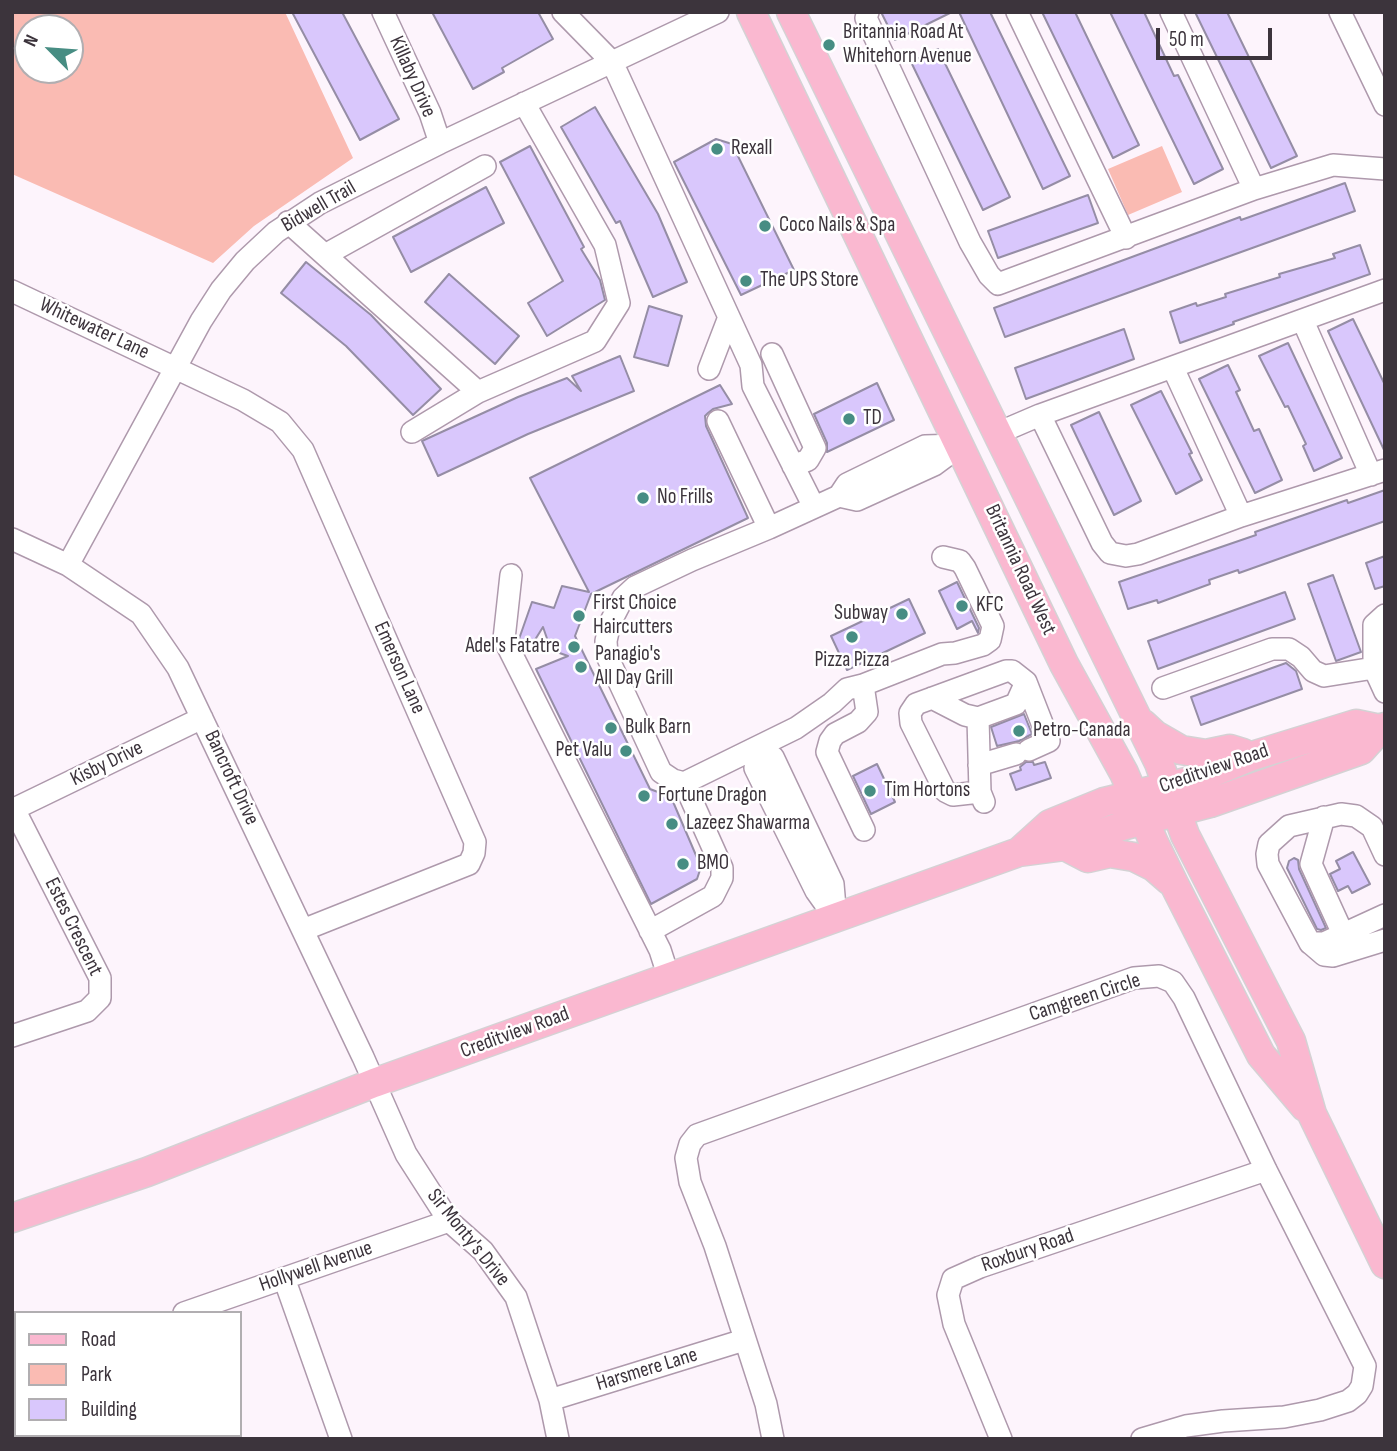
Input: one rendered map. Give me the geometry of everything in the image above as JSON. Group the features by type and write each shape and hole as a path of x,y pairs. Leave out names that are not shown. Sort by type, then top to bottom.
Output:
{"main road":[{"name":"Britannia Road West","path":"751,12 1064,664 1124,773 1174,884 1261,1055 1311,1114"},
{"name":"Britannia Road West","path":"791,12 1158,763 1185,835 1291,1041 1311,1114 1385,1264"},
{"path":"1135,715 1155,736 1181,750 1206,754 1230,749 1252,756"},
{"name":"Creditview Road","path":"1172,799 1194,780 1252,756 1356,724 1382,728"},
{"name":"Creditview Road","path":"12,1218 147,1172 374,1083 1019,852 1065,846 1138,807 1172,799 1210,803 1361,750 1382,728"},
{"name":"Creditview Road","path":"1019,852 1050,824 1104,802 1138,807"},
{"path":"1065,846 1088,858 1110,853 1134,857 1154,867 1174,884"}],"street":[{"name":"Killaby Drive","path":"383,12 430,113 440,143"},
{"path":"563,12 612,62 751,365 753,386 814,507"},
{"name":"Bidwell Trail","path":"68,565 221,290 245,261 288,222 320,202 440,143 718,12"},
{"path":"868,12 866,18 970,242 989,275 998,284 1254,189 1333,165 1385,169"},
{"path":"1017,12 1126,238"},
{"path":"1171,12 1254,189"},
{"path":"1340,12 1385,104"},
{"path":"412,432 478,392 595,341 619,303 605,246 524,103"},
{"path":"325,255 485,166"},
{"path":"288,222 478,392"},
{"path":"998,433 1385,290"},
{"name":"Whitewater Lane","path":"12,291 176,368"},
{"path":"709,369 729,317"},
{"path":"1041,415 1102,543 1111,553 1126,556 1378,472 1303,321"},
{"path":"772,354 816,447 808,460 793,466"},
{"name":"Emerson Lane","path":"176,368 243,400 281,422 303,450 475,842 469,864 303,930"},
{"path":"1173,368 1241,516"},
{"path":"718,421 769,528"},
{"path":"943,557 960,561 965,569 993,626 990,640 983,645 942,654 846,689 832,704 796,729 684,783 661,772 610,665 606,641 610,623 622,598 635,587 839,496 857,500 934,465 961,445"},
{"name":"Bancroft Drive","path":"12,539 68,565 141,614 178,668 374,1083"},
{"path":"511,575 505,639 660,950 669,978"},
{"path":"1385,615 1374,625 1374,668 1385,692"},
{"path":"1163,688 1272,649 1289,649 1301,657 1313,671 1324,676 1374,668"},
{"path":"978,718 979,765 982,797 953,795 945,791 911,723 910,713 916,704 1006,671 1013,671 1026,682 1049,741 979,765"},
{"path":"932,698 965,715 978,718 1016,704 1026,682"},
{"path":"863,685 867,712 858,722 835,734 827,752 864,830"},
{"name":"Kisby Drive","path":"13,809 202,718"},
{"path":"759,748 773,757 833,884 836,919"},
{"path":"650,932 713,896 722,878 722,868 684,783"},
{"name":"Estes Crescent","path":"12,1035 87,1011 100,998 100,978 90,956 13,809"},
{"path":"1385,855 1372,828 1356,816 1341,814 1289,827 1269,844 1266,854 1268,864 1310,943 1324,955 1333,956 1385,940"},
{"path":"1324,817 1311,864 1343,934"},
{"path":"1310,943 1324,943 1385,915"},
{"name":"Camgreen Circle","path":"773,1439 766,1404 715,1246 690,1182 686,1158 690,1144 697,1135 1134,978 1159,976 1167,978 1178,987 1365,1366 1362,1386 1348,1401 1284,1417 1186,1426 1142,1439"},
{"name":"Sir Monty's Drive","path":"374,1083 406,1154 449,1221 483,1251 516,1297 550,1400 558,1439"},
{"name":"Roxbury Road","path":"1001,1439 954,1324 948,1295 953,1279 980,1267 1266,1170"},
{"name":"Hollywell Avenue","path":"190,1311 449,1221"},
{"path":"284,1278 341,1439"},
{"name":"Harsmere Lane","path":"550,1400 744,1340"}],"green space":[{"path":"12,12 285,12 353,158 254,226 213,263 12,174"},
{"path":"1162,146 1182,192 1128,215 1108,169"}],"building":[{"path":"292,12 342,12 399,119 360,140"},
{"path":"432,12 538,12 553,39 502,68 504,72 473,89"},
{"path":"881,12 952,12 895,40"},
{"path":"959,12 990,12 1070,176 1043,189"},
{"path":"1042,12 1075,12 1139,145 1113,158"},
{"path":"1110,12 1144,12 1223,169 1194,184"},
{"path":"1195,12 1227,12 1297,156 1271,168"},
{"path":"938,49 1010,197 983,210 911,62"},
{"path":"595,107 658,214 687,282 653,297 620,221 616,223 561,127"},
{"path":"716,139 732,144 794,270 741,295 674,162"},
{"path":"530,146 584,247 581,249 600,280 605,300 547,336 528,303 563,281 500,162"},
{"path":"1345,183 1355,211 1005,337 994,308 1240,217 1241,220"},
{"path":"486,187 504,223 411,272 393,237"},
{"path":"1088,195 1098,223 998,258 988,231"},
{"path":"1360,245 1370,274 1180,343 1170,312 1226,297 1225,294 1280,277 1279,274 1335,258 1333,254"},
{"path":"306,262 371,315 441,389 413,415 346,346 281,293"},
{"path":"449,274 519,336 495,364 425,302"},
{"path":"649,306 682,316 668,366 634,357"},
{"path":"1353,319 1385,385 1385,452 1328,331"},
{"path":"1124,329 1134,359 1026,399 1015,368"},
{"path":"1288,343 1342,458 1314,471 1303,446 1306,444 1288,406 1285,407 1259,356"},
{"path":"620,356 634,391 528,434 438,476 422,441 518,397 567,378 581,391 572,376"},
{"path":"1228,365 1240,390 1236,392 1254,431 1259,429 1282,480 1255,493 1199,379"},
{"name":"TD","path":"877,383 894,420 827,452 827,443 814,414"},
{"path":"720,385 732,404 708,413 705,416 706,426 748,518 591,594 575,636 650,789 671,797 701,867 697,879 651,904 536,669 568,656 551,650 543,627 533,643 519,639 532,602 554,608 562,586 589,592 530,478"},
{"path":"1161,391 1192,453 1189,454 1202,480 1176,494 1131,405"},
{"path":"1099,412 1141,501 1114,515 1071,425"},
{"path":"1385,490 1385,521 1239,573 1238,570 1209,580 1210,584 1158,603 1157,600 1128,609 1119,582 1256,535 1255,532 1347,500 1348,503"},
{"path":"1385,556 1385,586 1375,589 1366,563"},
{"path":"1333,575 1361,652 1336,661 1308,584"},
{"name":"KFC","path":"957,582 979,628 978,633 972,621 957,629 939,591"},
{"path":"1285,592 1295,619 1158,669 1148,641"},
{"path":"909,599 925,633 847,670 831,636"},
{"path":"1286,663 1296,671 1302,689 1201,725 1191,697"},
{"path":"1024,714 1032,734 1019,741 997,746 991,727"},
{"path":"1026,762 1033,762 1034,765 1045,762 1051,778 1016,790 1010,774 1021,770 1020,767"},
{"name":"Tim Hortons","path":"877,764 895,802 871,814 853,776"},
{"path":"1353,852 1370,884 1352,893 1348,886 1338,891 1330,874 1340,869 1336,861"},
{"path":"1294,858 1298,860 1299,869 1326,928 1317,929 1287,868 1289,861"}],"place":[{"name":"Britannia Road At Whitehorn Avenue","path":"829,45"},
{"name":"Rexall","path":"717,149"},
{"name":"Coco Nails & Spa","path":"765,226"},
{"name":"The UPS Store","path":"746,281"},
{"name":"TD","path":"849,419"},
{"name":"No Frills","path":"643,498"},
{"name":"KFC","path":"962,606"},
{"name":"Subway","path":"902,614"},
{"name":"First Choice Haircutters","path":"579,616"},
{"name":"Pizza Pizza","path":"852,637"},
{"name":"Adel's Fatatre","path":"574,647"},
{"name":"Panagio's All Day Grill","path":"581,667"},
{"name":"Bulk Barn","path":"611,728"},
{"name":"Petro-Canada","path":"1019,731"},
{"name":"Pet Valu","path":"626,751"},
{"name":"Tim Hortons","path":"870,791"},
{"name":"Fortune Dragon","path":"644,796"},
{"name":"Lazeez Shawarma","path":"672,824"},
{"name":"BMO","path":"683,864"}]}
